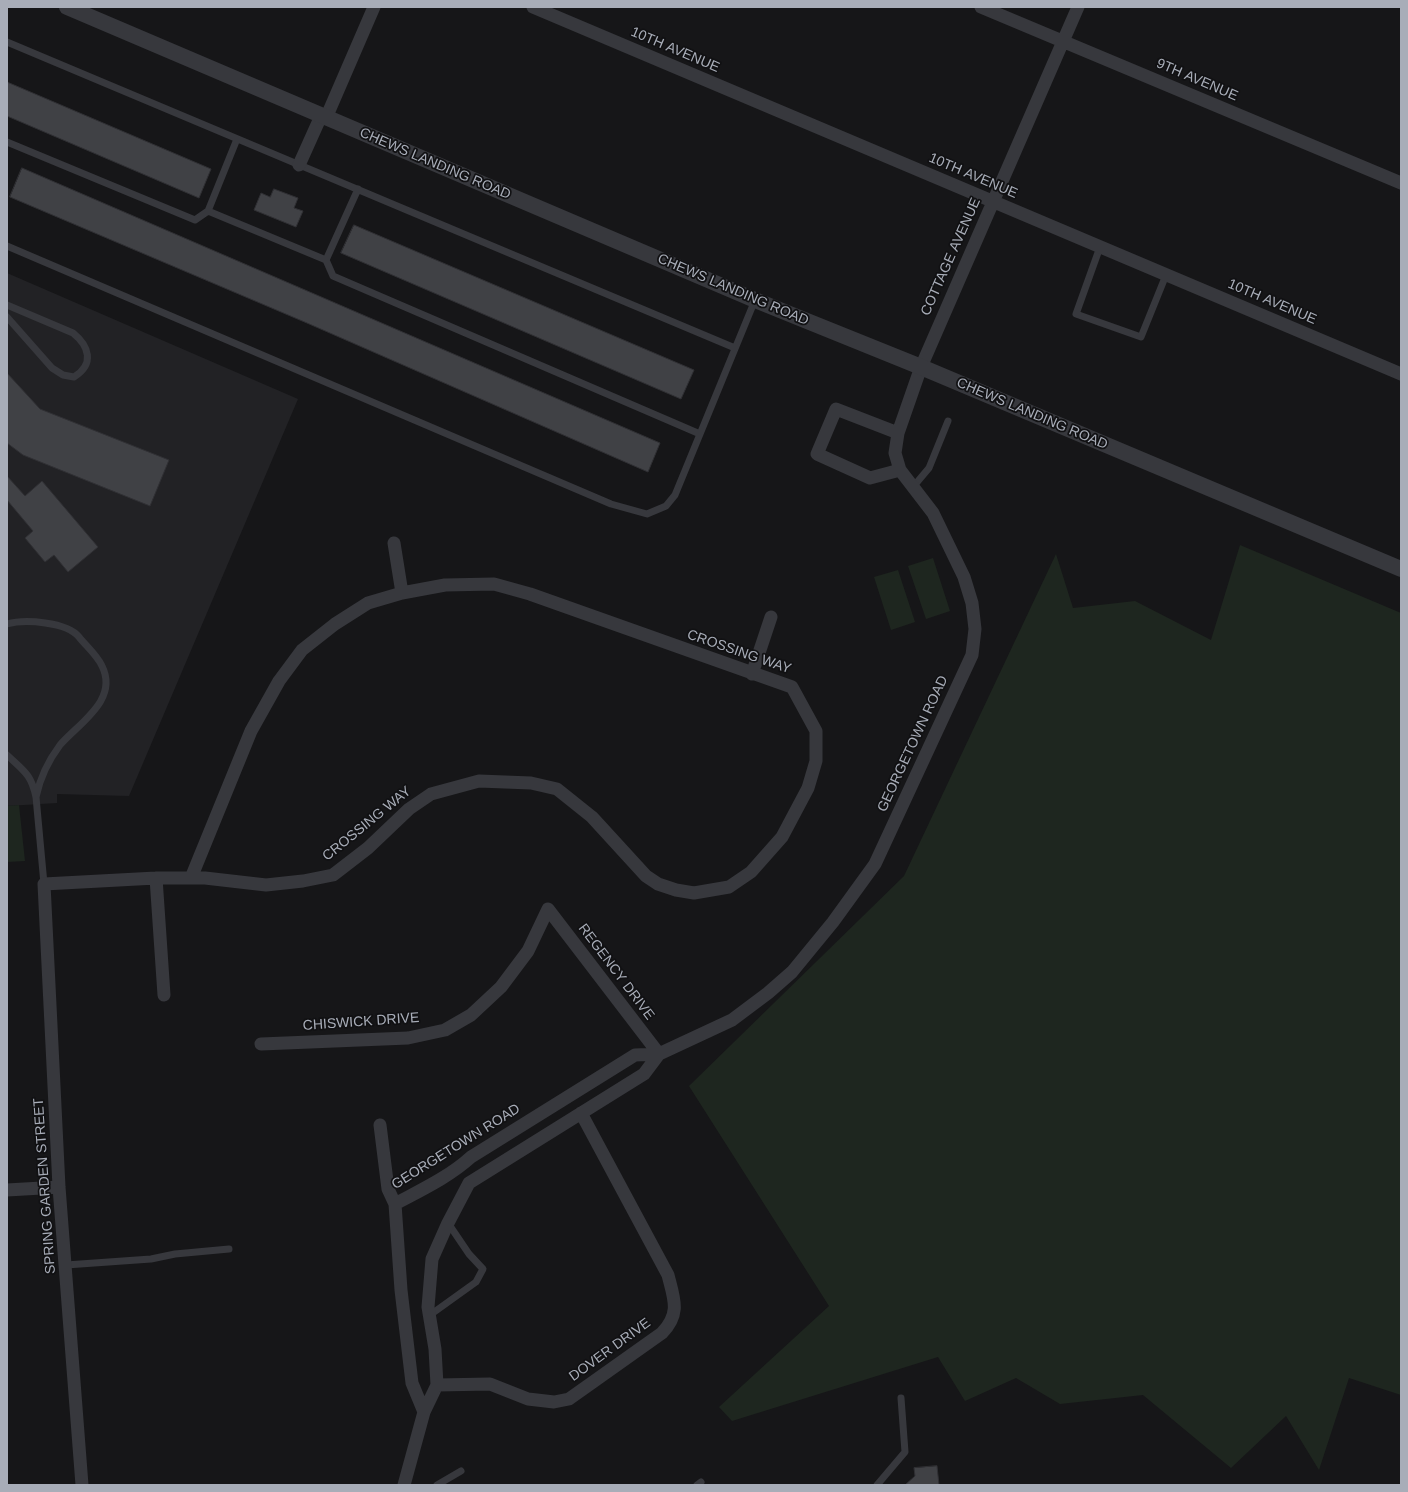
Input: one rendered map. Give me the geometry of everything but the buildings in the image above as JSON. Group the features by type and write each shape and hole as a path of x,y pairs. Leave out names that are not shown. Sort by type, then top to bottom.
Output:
{"street":[{"name":"CHEWS LANDING ROAD","path":"67,7 755,300 920,367 1401,569"},
{"path":"299,165 374,7"},
{"name":"10TH AVENUE","path":"534,7 1401,374"},
{"name":"9TH AVENUE","path":"981,7 1401,184"},
{"name":"COTTAGE AVENUE","path":"920,367 1064,42 1078,7"},
{"name":"GEORGETOWN ROAD","path":"424,1412 412,1383 401,1290 395,1204 459,1167 470,1157 635,1055 659,1054 732,1020 768,993 792,972 833,922 875,864 972,655 975,629 972,603 964,577 933,513 900,470 895,453 898,433 920,367"},
{"path":"898,433 836,409 817,454 870,478 900,470"},
{"path":"394,543 402,593"},
{"name":"CROSSING WAY","path":"44,884 156,878 191,878 205,878 266,885 303,881 333,875 368,848 409,809 431,794 479,781 531,783 557,789 592,817 646,876 658,884 676,890 694,893 729,887 751,872 782,837 808,788 816,761 816,731 792,687 530,594 494,584 445,585 402,593 368,603 335,624 302,650 279,680 251,731 191,878"},
{"path":"752,674 770,617"},
{"path":"156,878 164,995"},
{"name":"SPRING GARDEN STREET","path":"44,884 60,1187 82,1485"},
{"name":"REGENCY DRIVE","path":"548,909 659,1054"},
{"name":"CHISWICK DRIVE","path":"261,1044 408,1038 445,1030 471,1015 501,986 528,951 548,909"},
{"name":"GEORGETOWN ROAD","path":"469,1183 644,1074 659,1054"},
{"name":"DOVER DRIVE","path":"437,1385 490,1384 528,1399 554,1402 569,1399 662,1333 670,1324 673,1316 674,1300 668,1275 581,1113"},
{"path":"380,1125 388,1189 395,1204"},
{"path":"404,1485 424,1412 437,1385 435,1349 428,1307 432,1259 448,1223 469,1183 459,1167"},
{"path":"7,1190 60,1187"}],"lane":[{"path":"7,42 735,348"},
{"path":"7,142 195,220 208,212 237,139"},
{"path":"326,260 358,190"},
{"path":"208,212 326,260 333,276 700,434"},
{"path":"7,246 393,413 611,504 647,514 666,506 675,496 755,300"},
{"path":"1100,247 1076,314 1141,337 1166,274"},
{"path":"7,305 73,333 82,340 86,348 88,357 86,365 81,372 74,377 63,375 52,368 7,317"},
{"path":"914,487 929,468 948,421"},
{"path":"7,624 16,621 65,627 77,634 102,665 106,678 106,688 103,698 95,710 60,746 47,764 39,783 36,797"},
{"path":"7,755 26,772 32,782 36,797 44,884"},
{"path":"430,1315 476,1282 483,1269 469,1254 448,1223"},
{"path":"66,1265 151,1259 175,1254 229,1249"},
{"path":"877,1485 905,1452 900,1398"},
{"path":"437,1485 461,1471"}],"shaded area":[{"path":"7,273 298,399 129,796 57,794 57,803 7,806"},
{"path":"1240,545 1401,613 1401,1395 1349,1378 1319,1470 1286,1416 1231,1468 1143,1395 1060,1404 1016,1378 965,1401 938,1357 732,1421 719,1407 829,1306 689,1086 904,876 1056,554 1073,608 1135,601 1211,640"},
{"path":"933,558 950,611 926,619 908,566"},
{"path":"898,570 915,622 891,630 874,577"},
{"path":"19,805 25,861 7,862 7,806"}]}
